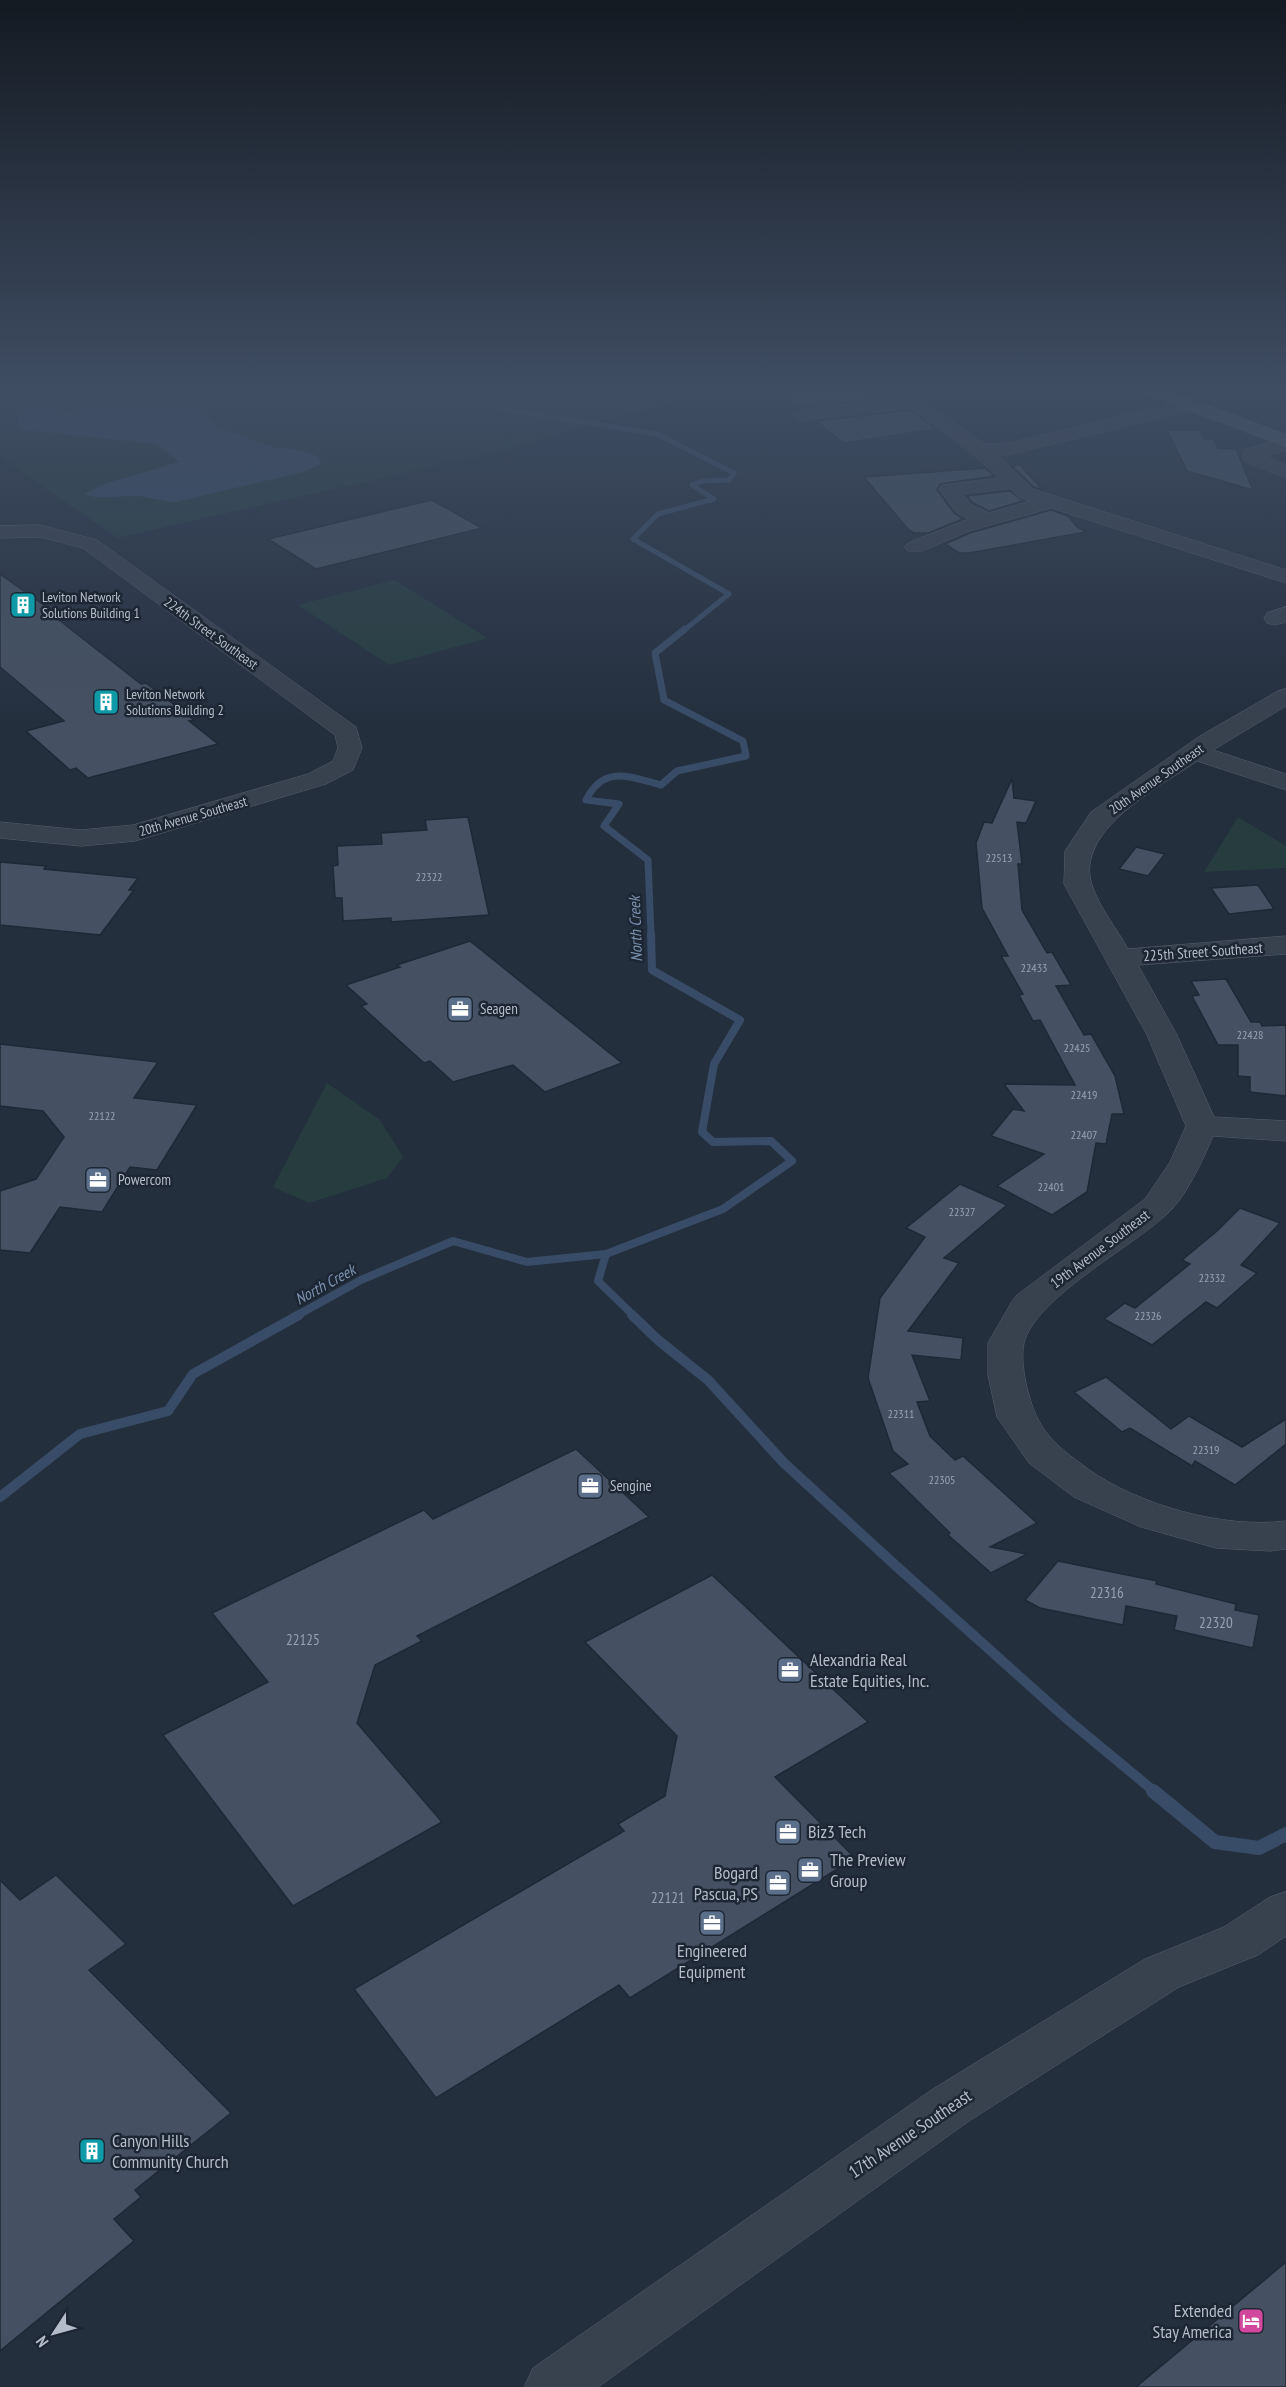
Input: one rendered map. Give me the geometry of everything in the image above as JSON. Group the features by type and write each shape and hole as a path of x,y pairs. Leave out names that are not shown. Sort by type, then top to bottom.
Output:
{"street":[{"path":"956,498 963,508 987,520"},
{"path":"1044,498 1286,577"},
{"path":"915,547 987,520 1052,501"},
{"name":"224th Street Southeast","path":"0,532 39,531 90,544 347,732 350,748 344,765"},
{"name":"20th Avenue Southeast","path":"1120,958 1078,884 1078,851 1100,818 1194,752 1255,712 1286,696"},
{"path":"1194,752 1286,782"},
{"name":"20th Avenue Southeast","path":"0,830 81,838 135,833 317,779 344,765"},
{"name":"225th Street Southeast","path":"1120,958 1286,945"},
{"path":"1120,958 1162,1035 1202,1126 1286,1131"},
{"name":"19th Avenue Southeast","path":"1202,1126 1186,1162 1157,1206 1029,1303 1006,1343 1006,1375 1016,1417 1042,1454 1088,1488 1155,1517 1216,1534 1270,1537 1286,1535"},
{"name":"17th Avenue Southeast","path":"552,2387 951,2105 1162,1973 1241,1941 1286,1911"}],"green space":[{"path":"60,498 292,498 117,538"},
{"path":"394,580 488,638 389,665 298,605"},
{"path":"1238,817 1286,846 1286,868 1204,872"},
{"path":"327,1083 380,1120 403,1157 387,1178 309,1203 273,1187"}],"water":[{"path":"152,498 191,498 176,502"}],"building":[{"path":"882,498 943,498 954,513 963,519 928,533 914,533"},
{"path":"969,498 1020,498 1023,501 989,511"},
{"path":"432,500 482,528 316,569 268,539"},
{"path":"1051,510 1068,516 1077,527 1086,532 969,553 959,553 945,544 970,533"},
{"name":"Leviton Network Solutions Building 2","path":"0,574 58,615 54,616 141,684 146,683 194,720 189,721 218,744 88,778 76,768 70,770 26,731 64,721 0,667"},
{"path":"1012,779 1014,798 1036,801 1026,823 1017,822 1022,864 1018,864 1022,910 1047,953 1052,952 1071,985 1056,986 1084,1035 1091,1034 1115,1076 1124,1114 1112,1114 1106,1144 1096,1143 1087,1192 1052,1215 997,1186 1044,1154 991,1136 1013,1109 1024,1111 1004,1084 1075,1085 1040,1020 1033,1021 1019,995 1023,994 1001,956 1008,956 982,908 976,843 984,822 992,823"},
{"path":"468,817 489,915 391,922 391,918 343,921 342,898 335,898 333,866 338,865 337,846 382,844 381,833 427,830 425,820"},
{"path":"1136,847 1165,854 1148,876 1119,869"},
{"path":"0,862 46,866 44,869 138,878 129,890 134,890 100,935 0,925"},
{"path":"1258,885 1274,909 1229,914 1211,888"},
{"path":"470,941 622,1063 545,1092 513,1065 453,1082 430,1061 424,1063 361,1006 367,1004 346,985"},
{"path":"1226,979 1251,1022 1260,1022 1262,1026 1286,1025 1286,1096 1250,1092 1250,1077 1238,1076 1238,1045 1218,1045 1192,996 1199,995 1191,981"},
{"path":"0,1044 158,1062 134,1098 197,1105 157,1170 130,1167 102,1212 60,1207 30,1253 0,1250 0,1191 36,1179 64,1137 43,1111 0,1106"},
{"path":"960,1184 1007,1205 944,1258 959,1263 908,1331 963,1338 961,1360 912,1355 930,1401 917,1402 930,1436 955,1460 963,1456 1037,1523 990,1547 1027,1554 991,1573 948,1535 950,1533 889,1473 908,1464 893,1451 868,1378 880,1298 925,1237 906,1228"},
{"path":"1240,1208 1280,1223 1241,1265 1257,1273 1217,1308 1206,1302 1152,1345 1104,1319 1125,1303 1135,1308 1190,1264 1182,1260"},
{"path":"1106,1377 1171,1429 1189,1416 1242,1447 1286,1419 1286,1444 1235,1485 1195,1461 1192,1466 1130,1428 1122,1432 1074,1392"},
{"path":"576,1449 649,1517 417,1636 422,1641 375,1665 357,1723 442,1822 293,1906 163,1735 268,1682 212,1613 424,1510 433,1519"},
{"path":"1058,1561 1157,1581 1156,1584 1236,1604 1235,1610 1259,1615 1253,1648 1174,1630 1177,1616 1126,1606 1123,1625 1040,1608 1025,1600"},
{"path":"712,1575 868,1722 775,1777 855,1858 630,1998 619,1985 436,2098 354,1989 624,1831 618,1824 665,1796 677,1736 585,1642"},
{"name":"Canyon Hills Community Church","path":"56,1875 126,1944 89,1970 231,2113 135,2190 141,2197 114,2219 134,2241 0,2351 0,1880 20,1900"},
{"name":"Extended Stay America","path":"1286,2262 1286,2387 1136,2387"}],"waterway":[{"name":"North Creek","path":"683,631 729,594 633,539 658,514 713,498"},
{"name":"North Creek","path":"651,935 648,860 604,826 619,804 586,800 593,789 609,777 628,777 661,785 677,771 746,756 743,741 664,700 655,653 685,629"},
{"name":"North Creek","path":"606,1254 723,1209 792,1161 771,1141 713,1142 702,1132 714,1064 740,1020 652,970 651,934"},
{"name":"North Creek","path":"296,1316 361,1280 453,1241 527,1262 606,1254"},
{"path":"606,1254 598,1281 634,1316"},
{"name":"North Creek","path":"0,1497 80,1434 168,1411 193,1374 299,1315"},
{"path":"632,1315 658,1340 708,1380 784,1463 895,1565 1067,1719 1155,1792"},
{"path":"1153,1791 1215,1842 1259,1848 1286,1834"}],"place":[{"name":"Leviton Network Solutions Building 1","path":"23,605"},
{"name":"Leviton Network Solutions Building 2","path":"106,702"},
{"name":"Seagen","path":"460,1009"},
{"name":"Powercom","path":"98,1180"},
{"name":"Sengine","path":"590,1486"},
{"name":"Alexandria Real Estate Equities, Inc.","path":"790,1670"},
{"name":"Biz3 Tech","path":"788,1832"},
{"name":"The Preview Group","path":"810,1870"},
{"name":"Bogard Pascua, PS","path":"778,1883"},
{"name":"Engineered Equipment","path":"712,1923"},
{"name":"Canyon Hills Community Church","path":"92,2151"},
{"name":"Extended Stay America","path":"1251,2321"}]}
